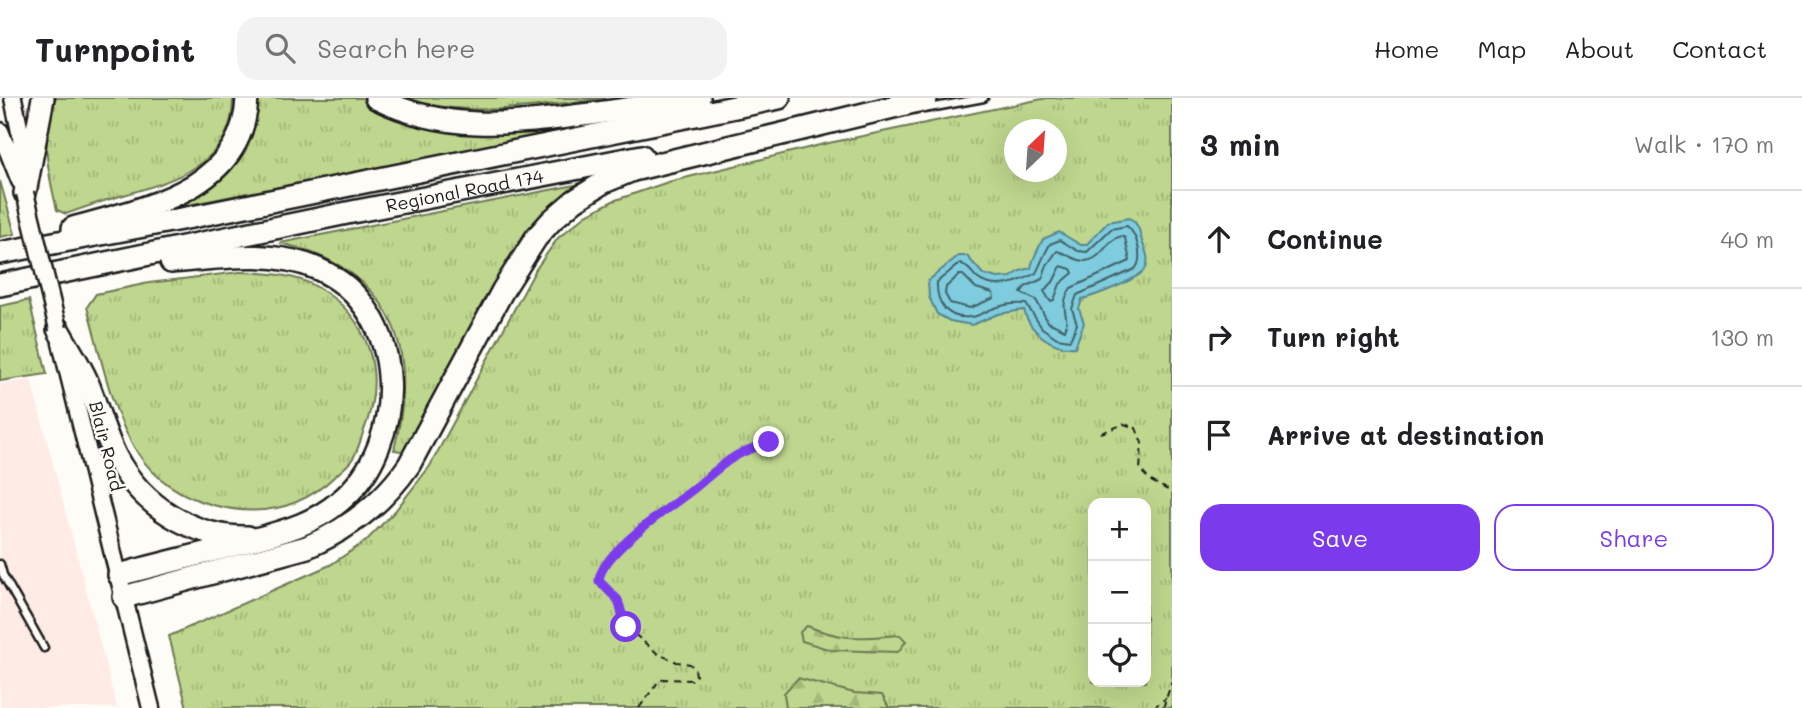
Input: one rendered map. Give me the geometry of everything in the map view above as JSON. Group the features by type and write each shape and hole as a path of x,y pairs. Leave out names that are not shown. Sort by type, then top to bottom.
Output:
{"highway":[{"path":"25,193 43,98"},
{"path":"0,246 85,225 145,206 201,182 220,166 236,144 245,121 247,98"},
{"path":"376,98 406,111 436,119 488,125 571,117 699,98"},
{"name":"Regional Road 174","path":"0,253 192,217 779,98"},
{"path":"124,597 294,552 332,536 356,521 384,495 409,465 529,248 552,220 588,191 618,176 925,102"},
{"name":"Regional Road 174","path":"0,285 352,212 925,102"},
{"path":"116,263 127,267 234,257 283,259 308,265 331,276 352,292 369,313 384,346 390,386 387,423 374,459 350,492 329,510 296,527 118,575"},
{"path":"58,329 86,379 115,455 136,487 159,508 191,526 222,535 264,536"}],"main road":[{"name":"Blair Road","path":"13,98 21,137 25,193"},
{"name":"Blair Road","path":"0,131 25,193 151,708"}],"lane":[{"path":"925,102 984,98"},
{"path":"743,145 906,113"},
{"path":"0,564 3,575 44,648"}],"path":[{"path":"1101,433 1125,424 1136,428 1142,443 1140,470 1151,481 1172,492"},
{"path":"639,708 657,682 692,680 696,676 695,669 690,664 658,654 626,627 618,600 599,581 599,574 612,556 648,521 736,456 769,442"},
{"path":"1172,583 1172,620"},
{"path":"1163,708 1172,681"},
{"path":"1153,708 1172,691"}],"shaded area":[{"path":"31,380 117,708 0,708 0,384"}],"green space":[{"path":"54,98 233,98 230,121 223,140 195,167 157,185 66,214 57,210 48,168 48,127"},
{"path":"253,98 363,98 378,107 574,120 575,128 183,206 180,198 201,189"},
{"path":"403,98 606,98 530,107 478,109 452,108"},
{"path":"1047,98 1172,98 1172,708 187,708 169,636 330,565 366,541 395,511 430,466 536,269 558,238 586,215 613,201 668,182 824,144"},
{"path":"0,181 15,234 0,237"},
{"path":"585,183 529,231 484,305 407,452 394,450 401,412 403,377 399,345 389,316 372,292 348,271 318,255 280,243"},
{"path":"240,272 299,279 336,300 351,315 362,332 373,370 370,412 358,449 351,461 322,488 308,497 278,508 246,510 213,505 180,492 152,471 137,452 120,418 87,307 96,294 149,283"},
{"path":"29,300 47,374 0,381 0,306"},
{"path":"807,626 853,637 900,635 906,641 898,652 831,650 802,641 800,632"},
{"path":"798,678 854,693 882,695 889,708 786,708 784,693"}],"water":[{"path":"1129,218 1135,222 1139,231 1147,258 1146,268 1127,282 1082,299 1079,309 1084,323 1075,347 1058,345 1043,337 1031,325 1024,310 998,314 972,325 950,321 937,314 929,297 928,281 958,256 967,256 983,274 997,278 1011,277 1031,268 1043,239 1059,232 1081,245 1086,245 1108,222"}],"route":[{"path":"626,627 618,600 599,581 603,567 648,521 662,513 673,502 736,456 769,442"}]}
